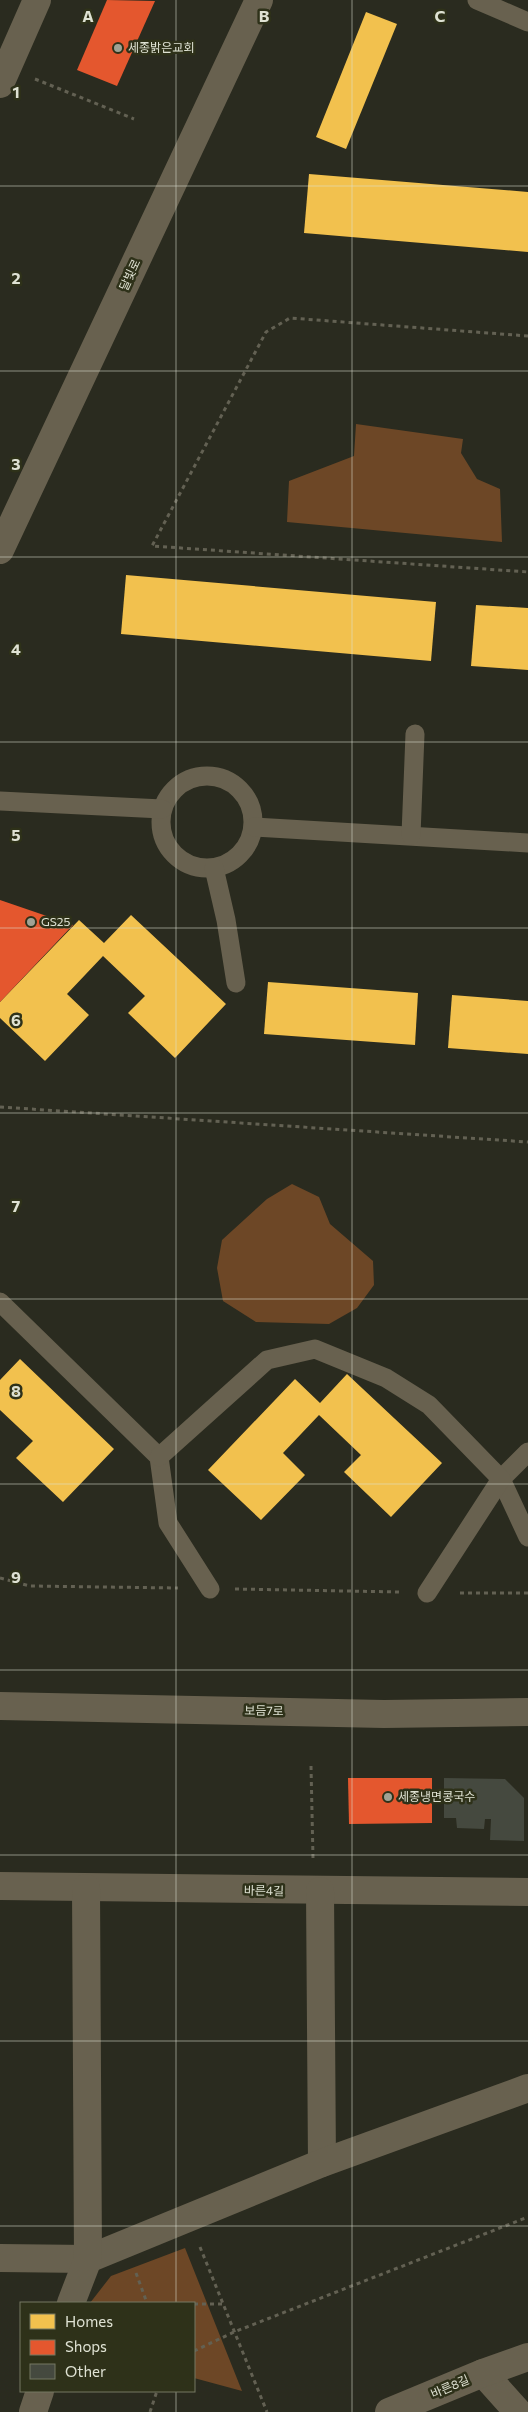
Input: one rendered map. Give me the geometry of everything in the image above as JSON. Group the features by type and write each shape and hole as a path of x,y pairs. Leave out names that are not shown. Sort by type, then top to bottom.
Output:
{"street":[{"path":"0,84 37,0"},
{"name":"달빛로","path":"0,550 259,0"},
{"name":"보듬7로","path":"0,1706 384,1714 528,1712"},
{"name":"바른4길","path":"0,1886 320,1892 528,1892"},
{"path":"71,2302 88,2259 86,1888"},
{"path":"320,1892 322,2163"},
{"path":"0,2258 88,2259 322,2163 528,2088"},
{"name":"바른8길","path":"389,2412 483,2373 528,2357"},
{"name":"바른8길","path":"483,2373 518,2412"},
{"path":"33,2412 40,2392"}],"lane":[{"path":"477,0 528,22"},
{"path":"411,835 415,734"},
{"path":"209,775 224,778 238,786 248,798 253,812 254,827 250,842 241,854 229,864 214,868 199,868 184,863 172,854 164,840 161,825 162,809 169,796 180,784 194,777 209,775"},
{"path":"0,801 162,809"},
{"path":"254,827 528,843"},
{"path":"214,868 226,920 236,983"},
{"path":"0,1302 159,1457 168,1523 210,1589"},
{"path":"159,1457 267,1360 315,1349 386,1378 429,1405 501,1479 528,1537"},
{"path":"427,1593 501,1479 528,1452"}],"path":[{"path":"32,78 134,119"},
{"path":"528,336 290,318 266,332 152,546 528,572"},
{"path":"0,1106 528,1142"},
{"path":"0,1578 30,1586 528,1593"},
{"path":"311,1766 313,1864"},
{"path":"195,2351 234,2332 528,2217"},
{"path":"200,2247 266,2412"},
{"path":"135,2272 147,2302"},
{"path":"195,2304 223,2304"},
{"path":"150,2412 157,2392"}],"shaded area":[{"path":"356,424 463,439 461,453 477,479 500,489 502,542 287,522 289,481 354,456"},
{"path":"292,1184 319,1197 330,1224 373,1261 374,1285 357,1308 329,1324 256,1322 223,1301 217,1268 222,1240 267,1199"},
{"path":"185,2248 242,2391 195,2378 195,2302 91,2302 111,2276"}],"building: Homes":[{"path":"366,12 397,24 346,149 316,137"},
{"path":"309,174 528,192 528,252 304,233"},
{"path":"126,575 436,602 431,661 121,634"},
{"path":"476,605 528,608 528,670 471,666"},
{"path":"131,915 226,1004 175,1058 128,1013 145,996 103,956 67,994 89,1015 45,1061 0,1018 0,1002 79,920 104,943"},
{"path":"268,982 418,993 415,1045 264,1034"},
{"path":"452,995 528,1001 528,1054 448,1048"},
{"path":"20,1359 114,1449 63,1502 16,1458 33,1441 0,1410 0,1380"},
{"path":"347,1374 442,1463 391,1517 344,1472 361,1455 319,1415 283,1453 305,1475 261,1520 208,1470 295,1379 320,1403"}],"building: Shops":[{"path":"107,0 155,1 117,86 77,70"},
{"path":"0,900 73,925 0,1002"},
{"path":"348,1778 432,1778 432,1823 349,1824"}],"building: Other":[{"path":"444,1778 505,1779 524,1798 524,1841 490,1840 491,1819 485,1819 484,1829 457,1828 456,1818 444,1818"}],"place":[{"name":"세종밝은교회","path":"118,48"},
{"name":"GS25","path":"31,922"},
{"name":"세종냉면콩국수","path":"388,1797"}]}
